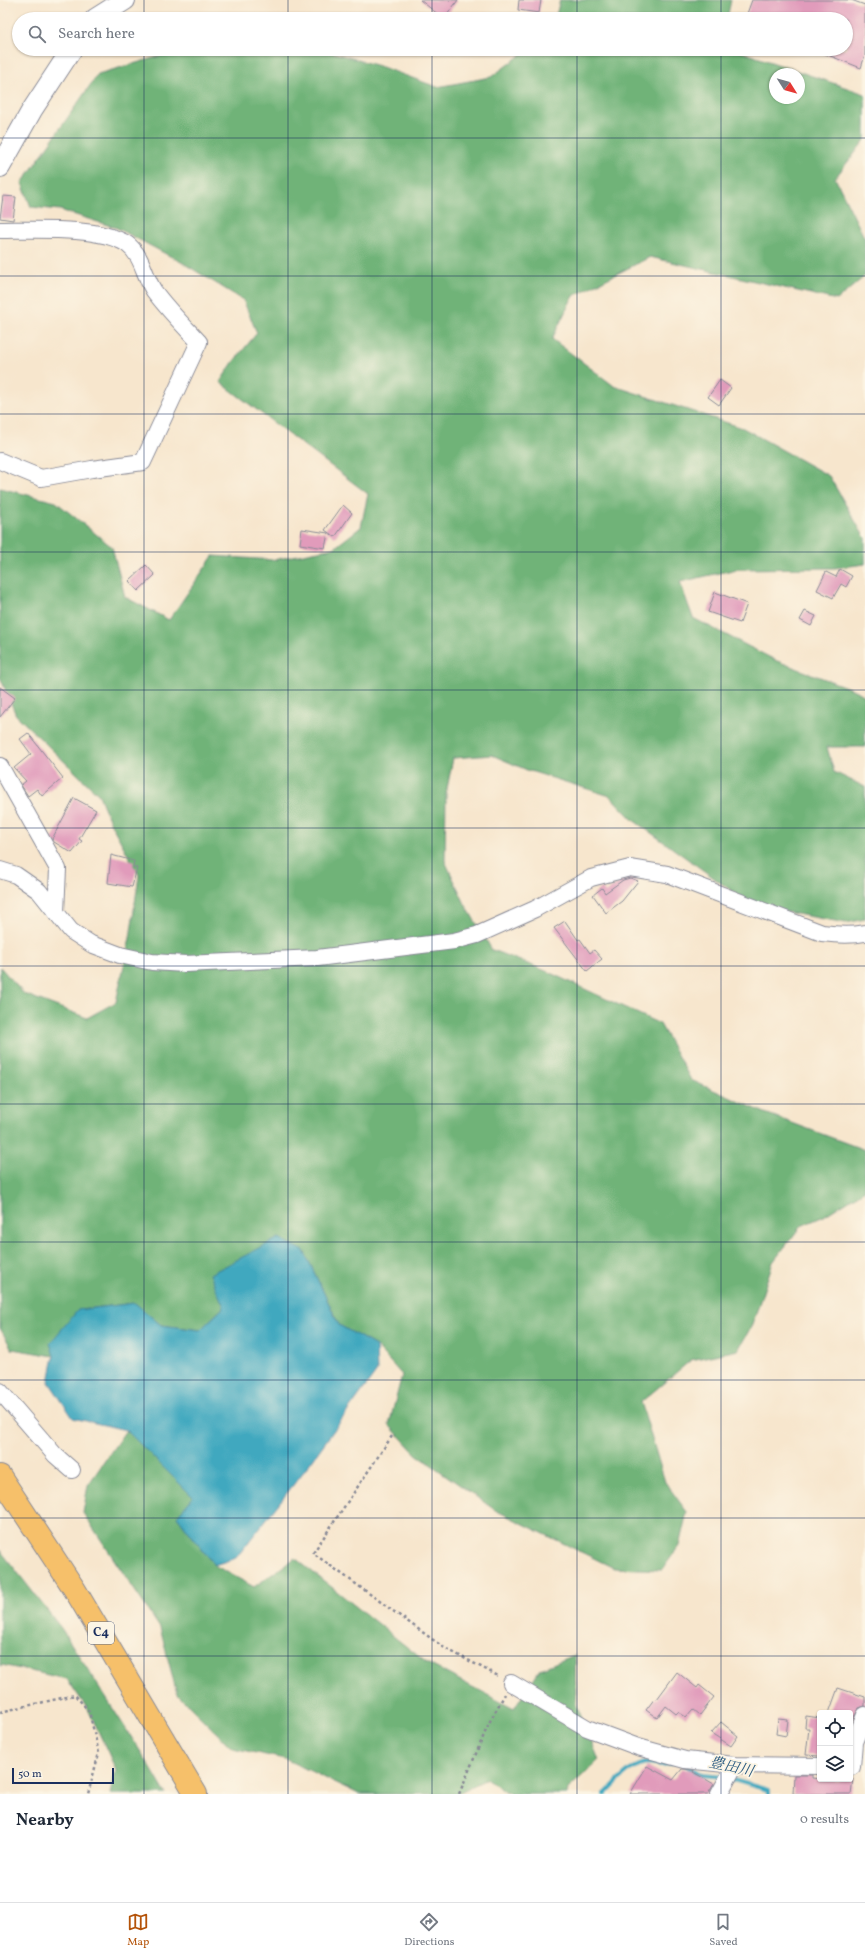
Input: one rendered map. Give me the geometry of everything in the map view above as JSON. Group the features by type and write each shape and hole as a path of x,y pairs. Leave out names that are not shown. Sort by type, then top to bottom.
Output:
{"highway":[{"name":"C4","path":"0,1476 76,1590 196,1794"}],"street":[{"path":"106,12 125,0"},
{"path":"0,167 32,110 67,56"},
{"path":"0,230 89,232 127,244 139,256 153,290 199,342 143,462 41,478 0,461"},
{"path":"0,766 58,869 56,912"},
{"path":"0,870 16,875 39,891 71,931 91,944 120,955 152,962 185,964 317,958 454,941 476,935 535,910 591,878 630,868 668,874 822,932 839,936 865,933"},
{"path":"0,1391 55,1455 72,1470"},
{"path":"511,1683 587,1728 638,1747 685,1760 735,1765 817,1766"},
{"path":"856,1768 854,1742 865,1715"},
{"path":"719,1794 735,1765"}],"path":[{"path":"392,1436 313,1553 443,1647 511,1683 489,1723 459,1794"},
{"path":"0,1712 76,1695 89,1710 99,1753 88,1794"}],"green space":[{"path":"560,0 731,0 728,12 557,12"},
{"path":"161,56 345,56 382,67 437,87 491,77 520,56 754,56 789,68 769,68 769,104 805,104 805,74 865,94 865,140 835,178 865,239 865,276 837,300 650,257 573,296 552,339 614,386 743,428 829,476 865,538 865,564 835,568 737,569 680,582 693,618 777,661 857,691 865,696 865,747 827,747 834,772 865,787 865,919 846,923 753,906 633,820 610,796 527,770 492,755 453,758 446,794 445,861 465,904 492,950 546,971 660,1024 691,1080 765,1113 865,1150 865,1190 824,1216 801,1226 773,1262 752,1325 738,1350 691,1360 641,1402 665,1482 687,1512 679,1546 662,1570 614,1568 495,1510 416,1454 389,1425 402,1375 376,1346 339,1325 304,1251 224,1307 200,1330 161,1325 134,1303 78,1310 54,1356 12,1349 0,1328 0,967 24,994 87,1018 116,1002 130,938 139,875 110,822 99,795 16,715 0,677 0,488 56,502 112,547 125,597 169,620 213,556 273,560 334,548 361,527 368,494 220,382 234,361 257,333 243,300 183,263 117,228 60,210 31,207 22,183 98,74"},
{"path":"126,1430 194,1498 177,1516 214,1565 254,1587 295,1558 427,1663 514,1709 540,1669 575,1655 576,1704 599,1760 568,1789 567,1794 510,1794 487,1779 456,1794 359,1794 285,1759 232,1748 177,1694 160,1628 83,1513 88,1485"},
{"path":"0,1550 61,1628 146,1760 166,1794 110,1794 116,1770 89,1711 67,1679 2,1665 0,1666"}],"water":[{"path":"279,1238 304,1251 339,1325 376,1346 377,1371 305,1470 236,1558 214,1565 177,1516 193,1497 126,1430 73,1418 49,1382 54,1356 50,1343 78,1310 135,1303 161,1325 200,1330 224,1307 210,1274"}],"building":[{"path":"420,0 458,0 449,12 435,12"},
{"path":"519,0 541,0 539,12 518,10"},
{"path":"752,0 851,0 865,5 865,55 861,68 830,56 853,56 853,12 748,12"},
{"path":"3,196 16,197 13,220 0,218"},
{"path":"720,380 731,388 719,405 708,397"},
{"path":"343,505 352,513 335,537 325,530"},
{"path":"302,529 328,533 325,548 300,544"},
{"path":"146,565 155,575 138,591 129,581"},
{"path":"840,569 852,576 846,587 841,584 833,598 817,590 826,572 836,577"},
{"path":"715,592 747,604 740,623 708,612"},
{"path":"805,611 816,616 811,626 800,620"},
{"path":"0,687 15,698 0,717"},
{"path":"28,733 63,778 42,796 37,789 28,796 21,785 26,781 14,768 31,754 20,739"},
{"path":"74,798 96,810 79,839 82,841 72,853 54,842 52,839"},
{"path":"111,855 134,861 133,867 137,868 132,887 108,883"},
{"path":"630,878 638,881 622,901 606,913 593,895 602,888 605,893 623,880"},
{"path":"565,921 578,940 580,939 590,953 594,950 602,959 587,971 554,928"},
{"path":"677,1672 697,1688 699,1685 714,1697 700,1715 693,1709 686,1717 678,1712 676,1714 666,1706 657,1718 646,1710 655,1698 657,1699"},
{"path":"838,1688 865,1697 865,1706 859,1708 853,1719 853,1710 830,1710"},
{"path":"806,1716 817,1718 817,1756 806,1755 809,1728 805,1728"},
{"path":"778,1719 788,1720 786,1736 776,1734"},
{"path":"721,1722 738,1736 731,1746 711,1733"},
{"path":"647,1766 673,1780 682,1769 694,1770 693,1772 714,1784 708,1794 630,1794"},
{"path":"794,1775 812,1775 812,1778 817,1779 817,1782 853,1782 851,1794 793,1794"}],"waterway":[{"name":"豊田川","path":"605,1794 636,1766 648,1763 662,1765 673,1762"},
{"name":"豊田川","path":"687,1766 702,1775 724,1777"},
{"name":"豊田川","path":"730,1779 768,1790 768,1794"}]}
